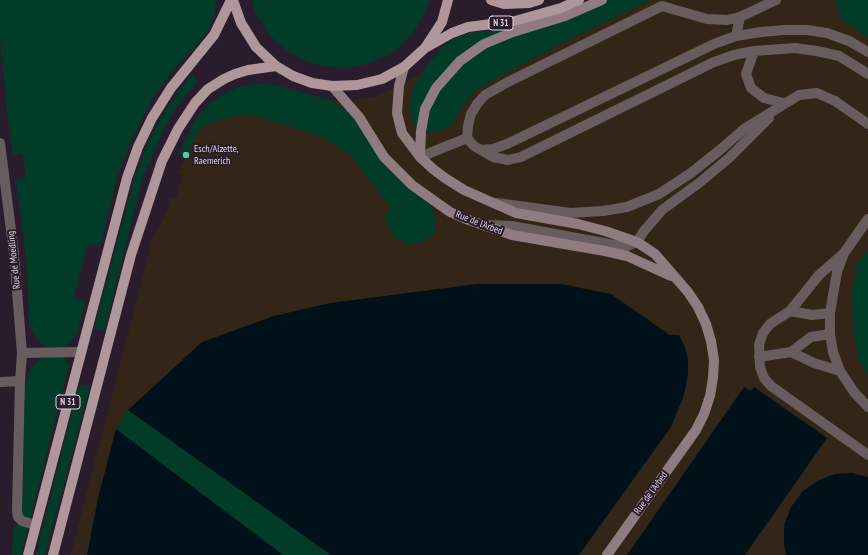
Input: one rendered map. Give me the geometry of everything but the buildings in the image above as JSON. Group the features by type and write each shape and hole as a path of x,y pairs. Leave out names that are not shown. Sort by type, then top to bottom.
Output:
{"main road":[{"path":"232,0 241,23 256,47 276,66 312,83 332,86 357,85 382,79 404,67 425,48 442,22 448,0"},
{"name":"N 31","path":"28,555 127,178 138,147 152,118 171,88 214,35 232,0"},
{"name":"N 31","path":"491,0 504,4 529,3 539,0"},
{"name":"N 31","path":"425,48 452,33 468,27 515,21 561,8 579,0"},
{"path":"420,156 421,130 425,109 436,88 460,61 484,44 513,32 565,16 602,0"},
{"name":"N 31","path":"53,555 131,255 162,162 178,128 195,103 208,89 234,74 248,70 276,66"},
{"name":"Rue de l'Arbed","path":"404,67 399,86 397,113 402,134 420,156 445,178 464,190 516,213 592,227 637,242 655,254 688,292 698,307 706,324 714,360 710,396 704,414 696,430 607,555"},
{"name":"Rue de l'Arbed","path":"332,86 359,117 384,157 412,185 450,212 466,220 512,235 628,256 648,264 675,278"}],"street":[{"path":"467,138 471,114 485,95 508,82 662,6 707,19 727,20 740,17 776,0"},
{"path":"736,36 740,17"},
{"path":"481,150 493,149 507,144 714,44 736,36 784,30 807,30 827,33 849,41 868,52"},
{"path":"467,138 481,150 493,157 508,160 521,157 714,62 734,55 754,51 796,48 817,51 839,56 868,74"},
{"path":"754,51 746,74 751,88 764,98 783,104"},
{"path":"489,201 570,214 603,212 627,207 659,194 697,168 744,129 799,95 817,93 835,101 868,124"},
{"path":"484,225 512,226 625,247 637,242 644,231 662,210 699,183 728,158 783,104"},
{"path":"420,156 467,138"},
{"name":"Rue de Moedling","path":"0,143 14,254 22,353 17,510 18,517 22,521 35,526"},
{"path":"868,219 844,253 818,275 790,311 770,324 763,333 759,345 760,367 764,378 771,386 868,455"},
{"path":"844,253 837,272 830,313 830,334 833,352 840,371 854,392 868,407"},
{"path":"790,311 812,315 830,313"},
{"path":"759,357 791,352 811,337 830,334"},
{"path":"22,353 81,352"},
{"path":"791,352 814,363 840,371"},
{"path":"0,382 20,381"}],"shaded area":[{"path":"650,0 868,0 868,555 71,555 153,237 167,213 171,198 176,199 183,175 178,174 200,127 233,116 253,115 317,135 349,153 391,209 431,204 408,188 383,163 345,110 330,100 356,100 377,96 399,86 421,73 412,92 450,127 461,109 476,90 566,41"},
{"path":"477,284 561,284 611,294 670,335 679,335 685,347 688,360 686,386 683,398 671,427 579,555 331,555 128,410 202,342 274,316 330,303"},
{"path":"744,387 751,391 754,387 827,438 745,555 627,555"},
{"path":"116,429 283,555 87,555 98,498"},
{"path":"852,473 868,477 868,555 786,555 784,545 784,525 791,507 803,491 819,480 835,474"}],"green space":[{"path":"0,0 216,0 215,12 211,26 203,38 174,69 153,98 131,141 119,171 100,247 88,244 74,298 86,301 77,334 60,352 69,365 21,555 12,555 13,528 22,521 25,382 30,369 42,358 56,352 38,341 32,331 29,320 27,265 16,179 26,178 23,154 13,155 8,121 0,37"},
{"path":"252,0 429,0 424,15 414,31 401,46 384,57 367,64 347,68 328,67 309,62 292,54 276,42 264,27 255,11"},
{"path":"603,0 650,0 566,41 476,90 461,109 450,127 438,132 421,131 413,125 410,110 412,92 421,73 439,51 452,39 470,33 501,30 513,32"},
{"path":"836,0 868,0 868,38 840,17"},
{"path":"192,75 198,82 184,97 167,123 143,177 105,328 102,330 97,328 95,325 135,177 145,150 159,121 178,92"},
{"path":"268,83 330,100 345,110 354,119 383,163 408,188 431,204 436,219 436,229 432,236 416,244 405,243 394,237 384,216 391,209 349,153 317,135 253,115 233,116 200,127 186,158 178,154 193,124 201,112 213,101 227,92 240,87"},
{"path":"868,250 868,376 858,358 853,322 852,292 857,264"},
{"path":"81,385 88,386 89,390 45,555 36,555 78,388"},
{"path":"128,410 331,555 283,555 116,429"}],"place":[{"name":"Esch/Alzette, Raemerich","path":"186,155"}]}
